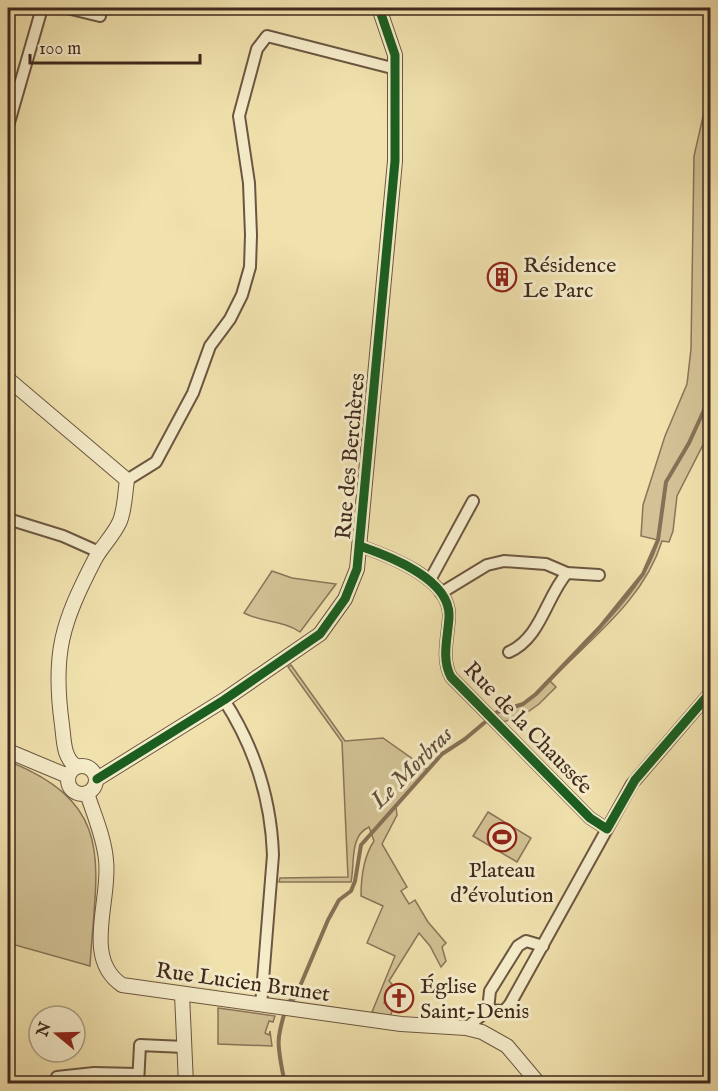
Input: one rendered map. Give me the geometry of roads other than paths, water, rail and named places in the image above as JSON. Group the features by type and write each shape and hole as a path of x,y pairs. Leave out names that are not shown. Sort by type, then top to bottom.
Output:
{"street":[{"path":"8,126 42,8"},
{"path":"67,8 84,10 100,16"},
{"name":"Rue des Berchères","path":"97,780 304,647 328,625 345,598 353,579 360,546 394,185 392,43 379,8"},
{"path":"8,751 72,771 90,767 97,780 94,788 87,793 78,794 71,789 72,771 66,749 56,678 57,663 71,610 99,552 120,521 127,480 156,462 193,393 210,346 230,319 243,295 250,267 252,235 249,183 239,116 257,49 267,36 391,67"},
{"path":"8,379 127,480"},
{"path":"430,580 473,501"},
{"path":"8,519 63,536 99,552"},
{"name":"Rue de la Chaussée","path":"360,546 387,557 430,580 441,593 449,611 446,657 448,672 590,818 607,829"},
{"path":"441,593 487,565 504,561 546,564 567,573 599,575"},
{"path":"509,652 521,647 529,639 559,582 567,573"},
{"path":"466,1028 488,1010 504,1011 523,985 635,780 710,693"},
{"path":"224,699 247,739 261,776 272,833 273,863 261,1005"},
{"name":"Rue Lucien Brunet","path":"87,793 100,829 106,861 100,949 103,964 110,975 122,985 401,1024 466,1028 482,1032 507,1046 539,1083"},
{"path":"488,1010 490,991 518,946 526,940 543,946"},
{"path":"182,994 186,1083"},
{"path":"57,1077 94,1073 138,1079 140,1045 184,1047"}],"waterway":[{"name":"Le Morbras","path":"710,153 710,159"},
{"name":"Le Morbras","path":"285,1084 280,1060 279,1035 288,1002 295,998 328,920 339,900 351,891 361,845 442,754 465,739 497,712 523,704 536,694 600,627 643,574 658,540 666,482 689,443 710,397"}],"place":[{"name":"Résidence Le Parc","path":"502,277"},
{"name":"Plateau d’évolution","path":"502,837"},
{"name":"Église Saint-Denis","path":"399,998"}]}
